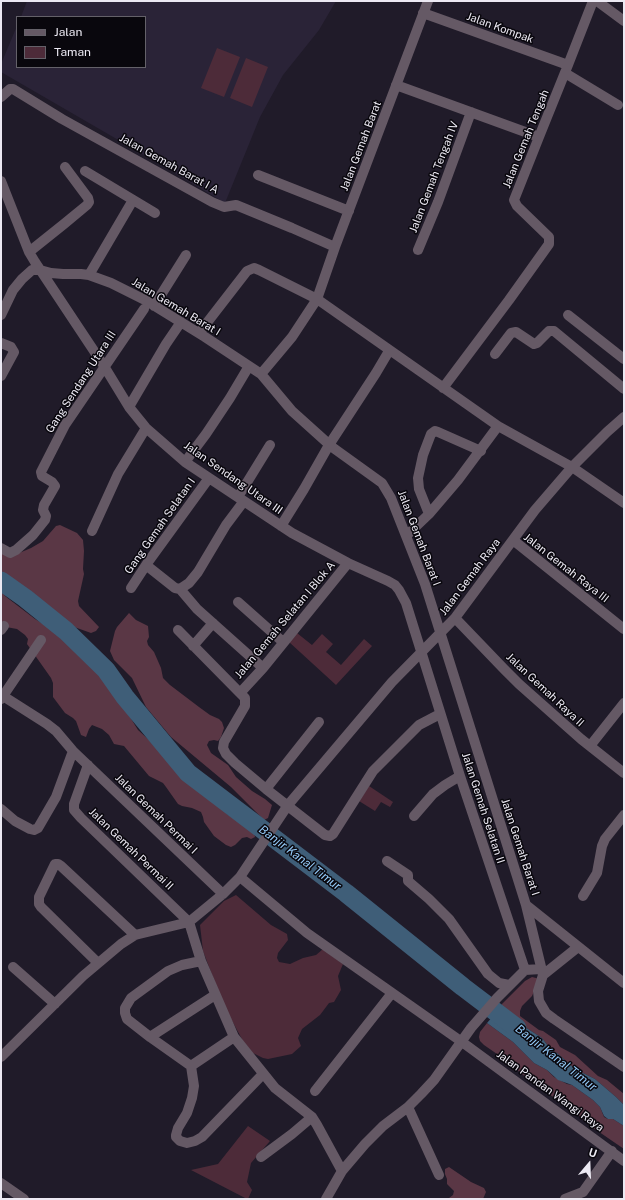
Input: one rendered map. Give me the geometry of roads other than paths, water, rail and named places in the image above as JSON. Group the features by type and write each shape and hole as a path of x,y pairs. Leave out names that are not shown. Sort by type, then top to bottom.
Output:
{"street":[{"name":"Jalan Gemah Barat","path":"261,374 292,337 317,299 335,247 428,1"},
{"name":"Jalan Gemah Tengah","path":"443,388 549,244 549,237 516,206 514,200 593,1"},
{"path":"596,1 624,21"},
{"name":"Jalan Kompak","path":"424,13 567,69 618,105"},
{"path":"396,85 538,137"},
{"name":"Jalan Gemah Barat I A","path":"1,98 10,89 12,89 62,119 217,204 224,207 236,205 335,247"},
{"name":"Jalan Gemah Tengah IV","path":"418,250 438,202 471,112"},
{"path":"29,252 89,202 88,198 65,167"},
{"path":"86,171 155,213"},
{"path":"258,175 349,211"},
{"name":"Jalan Sendang Utara III","path":"1,181 29,252 104,366 129,407 146,428 185,462 292,533 348,563 395,585 406,603 421,652"},
{"path":"89,275 133,200"},
{"path":"154,306 186,255"},
{"path":"199,333 247,271 254,268 266,272 317,299 389,351 498,426 572,467 624,503"},
{"path":"1,315 13,290 22,279 32,270 40,270"},
{"name":"Jalan Gemah Barat I","path":"40,270 57,274 89,275 145,300 199,333 261,374 292,411 329,445 382,483 391,498 425,584 526,905 542,972"},
{"name":"Gang Sendang Utara III","path":"1,548 10,553 16,550 33,535 45,520 46,516 43,510 44,505 55,486 52,482 42,476 41,472 65,425 144,309"},
{"path":"568,315 624,359"},
{"path":"129,407 166,344 181,322"},
{"path":"495,354 514,332 519,333 534,344 537,343 549,331 554,330 624,388"},
{"path":"1,343 11,347 14,352 1,376"},
{"path":"281,526 329,445 389,351"},
{"path":"185,462 206,434 249,366"},
{"name":"Jalan Gemah Raya","path":"189,922 223,894 240,876 288,805 392,682 456,618 535,510 572,467 607,432 624,418"},
{"path":"406,536 429,514 458,480 481,451 498,426"},
{"path":"92,531 118,474 146,428"},
{"path":"429,514 419,489 418,478 423,455 431,434 435,431 438,432 481,451"},
{"path":"180,589 189,583 198,572 241,499 270,444"},
{"name":"Gang Gemah Selatan I","path":"131,588 146,564 209,478"},
{"name":"Jalan Gemah Raya III","path":"513,540 624,629"},
{"name":"Jalan Gemah Selatan I Blok A","path":"266,789 226,754 223,748 224,742 245,706 244,698 240,693 263,668 348,563"},
{"path":"146,564 175,588 180,589 197,609 263,668"},
{"path":"238,602 283,642"},
{"name":"Jalan Gemah Raya II","path":"456,618 504,669 590,746 624,773"},
{"path":"193,646 213,623"},
{"path":"178,630 240,693"},
{"path":"2,698 41,640"},
{"name":"Jalan Gemah Selatan II","path":"421,652 460,776 525,970"},
{"name":"Jalan Gemah Permai I","path":"2,698 48,724 62,737 73,751 223,894"},
{"path":"590,746 624,703"},
{"path":"319,722 266,789 325,835 330,836 333,834 373,771 419,725 440,714"},
{"path":"1,810 15,821 30,829 34,830 38,828 56,797 73,751"},
{"name":"Jalan Gemah Permai II","path":"88,765 74,804 74,810 189,922"},
{"path":"414,816 433,794 460,776"},
{"path":"582,896 597,873 602,846 605,839 624,815"},
{"path":"387,861 408,875 408,881 449,919 488,974 499,983 509,985"},
{"path":"98,963 39,904 39,897 56,863 62,866 135,935"},
{"name":"Jalan Pandan Wangi Raya","path":"240,876 307,933 462,1042 624,1160"},
{"path":"526,905 624,983"},
{"path":"3,1053 83,976 121,944 135,935 189,922 201,961 234,1037 263,1074 283,1095 312,1117 342,1171"},
{"path":"578,946 542,972 538,996 542,1007 546,1013 564,1027 624,1067"},
{"path":"201,961 182,965 162,975 131,998 125,1008 127,1018 150,1037 191,1066 194,1086 192,1098 187,1113 177,1131 176,1137 180,1141 187,1143 199,1140 263,1074"},
{"path":"13,967 55,1004"},
{"path":"326,1199 342,1171 374,1134 408,1107 434,1080 471,1028 509,985 525,970 542,972"},
{"path":"315,1091 392,994"},
{"path":"150,1037 215,995"},
{"path":"191,1066 234,1037"},
{"path":"408,1107 439,1175"},
{"path":"260,1157 292,1134 312,1117"},
{"path":"565,1199 580,1195 612,1151"},
{"path":"1,1183 24,1199"}],"water":[{"path":"500,1008 508,1013 511,1018 542,1038 552,1051 557,1053 575,1069 595,1079 616,1097 624,1105 624,1126 613,1119 608,1119 604,1116 600,1107 593,1100 572,1085 558,1080 547,1070 534,1063 513,1042 487,1023"}],"waterway":[{"name":"Banjir Kanal Timur","path":"1,581 66,631 106,670 125,697 188,773 346,893 463,987 517,1028"}]}
